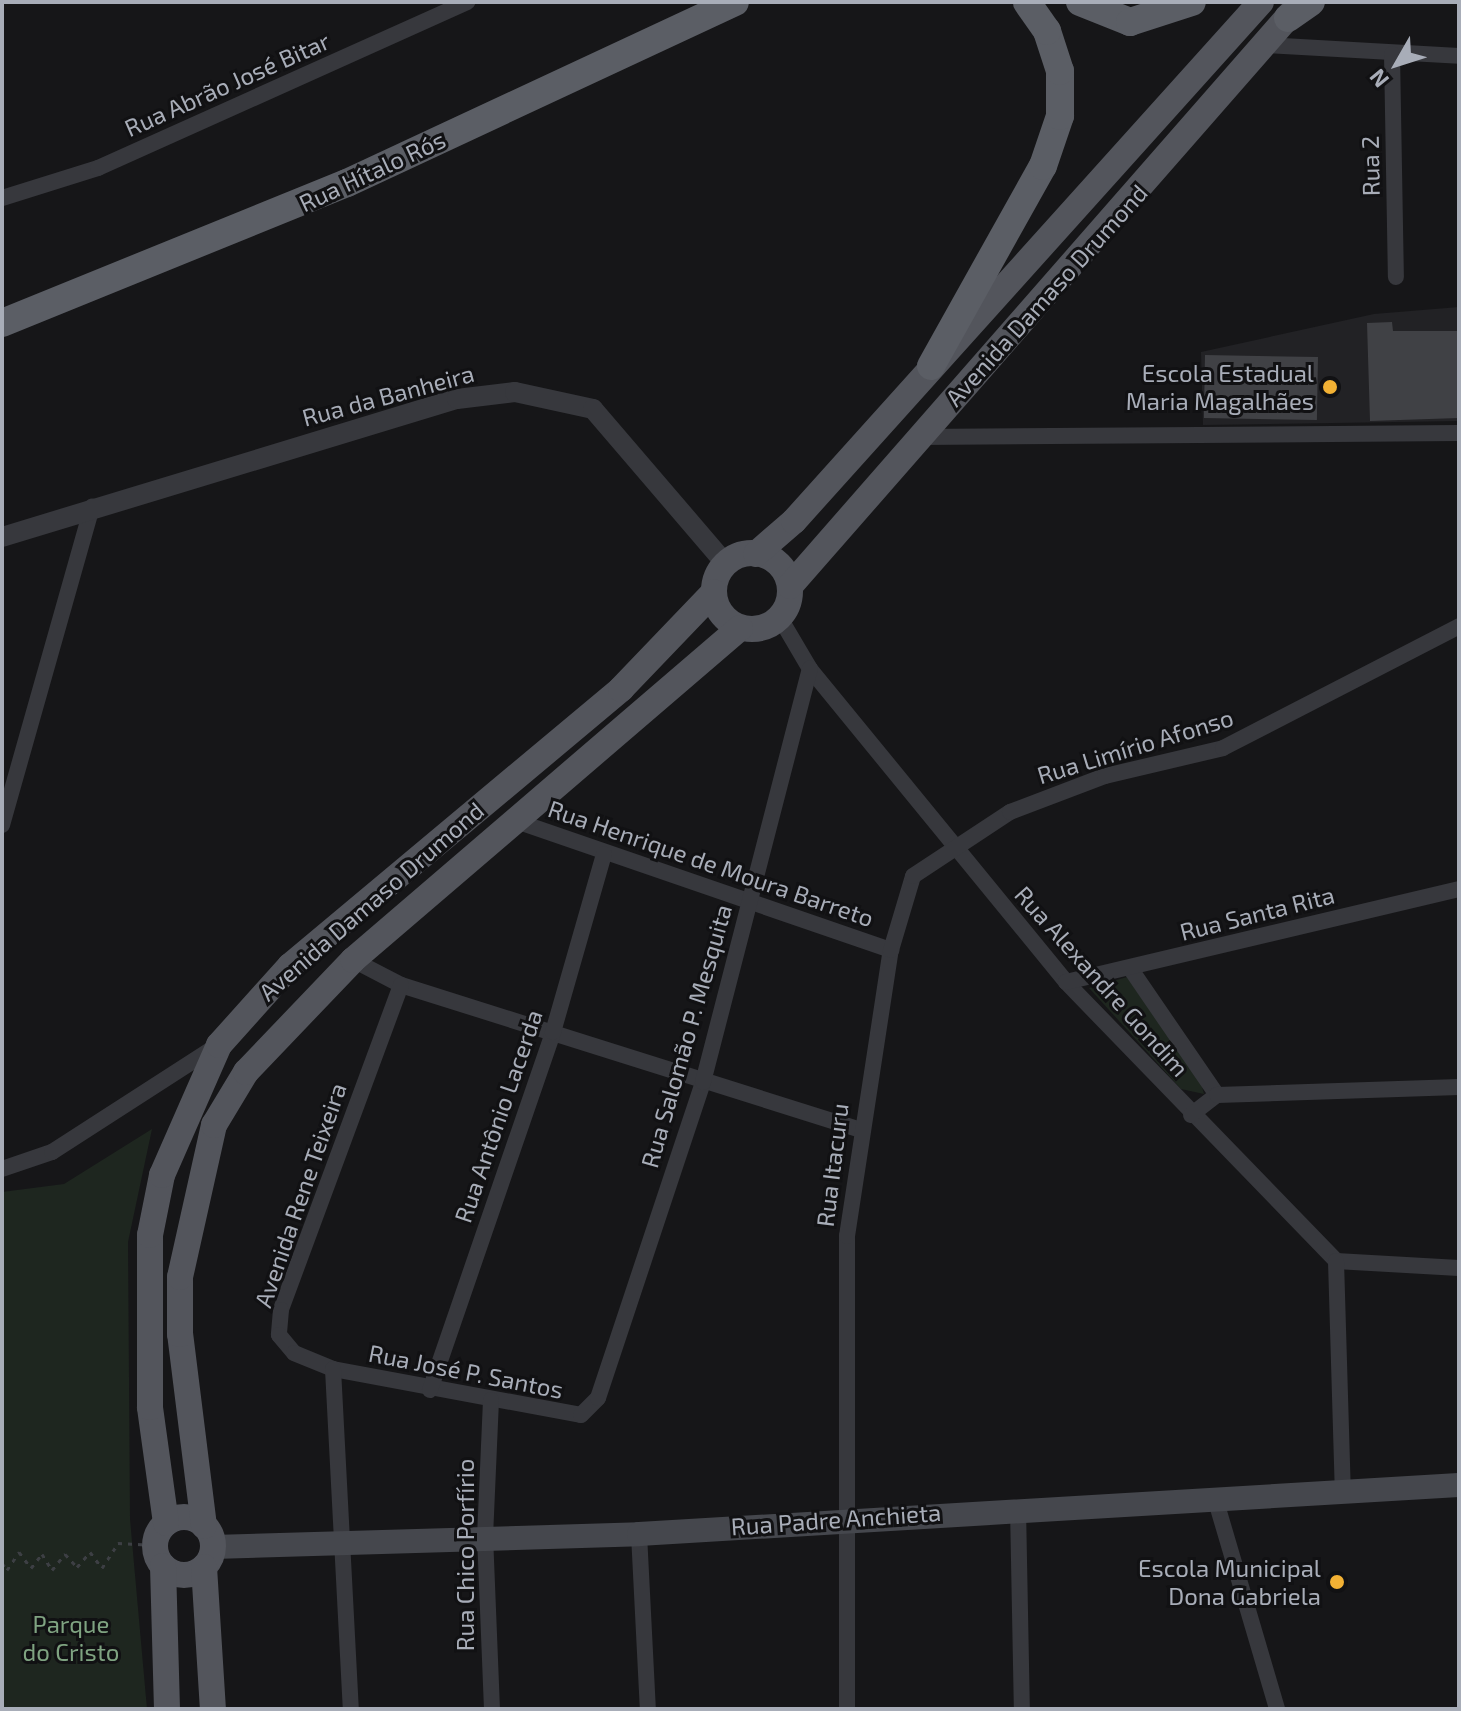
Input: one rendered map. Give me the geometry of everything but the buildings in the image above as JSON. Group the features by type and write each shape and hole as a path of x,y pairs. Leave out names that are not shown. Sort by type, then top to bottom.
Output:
{"highway":[{"name":"Rua Hítalo Rós","path":"2,323 347,183 735,2"},
{"path":"931,366 1043,166 1060,116 1060,71 1047,31 1027,2"},
{"path":"1080,2 1130,22 1192,2"},
{"path":"1294,10 1311,2"}],"main road":[{"name":"Avenida Damaso Drumond","path":"756,554 1261,2"},
{"name":"Avenida Damaso Drumond","path":"790,586 1294,10"},
{"path":"756,554 775,561 790,586 780,618 762,628 740,628 719,610 714,592 726,564 756,554"},
{"name":"Avenida Damaso Drumond","path":"167,1709 161,1545 150,1407 150,1235 162,1175 219,1045 290,966 621,689 714,592"},
{"name":"Avenida Damaso Drumond","path":"213,1709 207,1546 180,1334 180,1277 197,1179 214,1125 246,1072 353,960 740,628"},
{"name":"Rua Padre Anchieta","path":"207,1546 341,1539 639,1534 851,1516 1459,1485"},
{"path":"190,1517 207,1546 179,1574 161,1545 190,1517"}],"street":[{"name":"Rua Abrão José Bitar","path":"2,198 98,168 467,2"},
{"path":"1264,45 1459,56"},
{"name":"Rua 2","path":"1392,54 1396,277"},
{"name":"Rua da Banheira","path":"2,537 92,506 457,399 556,396 593,409 616,428 726,564"},
{"path":"918,437 1459,433"},
{"path":"2,825 92,506"},
{"name":"Rua Alexandre Gondim","path":"780,618 810,669 1066,982 1191,1115 1336,1261"},
{"name":"Rua Limírio Afonso","path":"951,845 1061,790 1253,735 1433,633 1459,626"},
{"name":"Rua Salomão P. Mesquita","path":"590,1411 703,1082 810,669"},
{"name":"Rua Henrique de Moura Barreto","path":"516,821 604,854 891,950"},
{"name":"Rua Itacuru","path":"847,1709 851,1516 847,1236 860,1130 891,950 913,876 951,845"},
{"name":"Rua Antônio Lacerda","path":"430,1390 553,1032 604,854"},
{"name":"Rua Santa Rita","path":"1066,982 1459,889"},
{"path":"353,960 401,985 860,1130"},
{"path":"1130,968 1217,1095"},
{"name":"Avenida Rene Teixeira","path":"333,1369 294,1353 279,1335 281,1310 401,985"},
{"path":"2,1169 52,1152 219,1045"},
{"path":"1191,1115 1217,1095 1459,1087"},
{"path":"1343,1491 1336,1261 1459,1268"},
{"path":"333,1369 351,1709"},
{"name":"Rua José P. Santos","path":"333,1369 571,1415 590,1411"},
{"name":"Rua Chico Porfírio","path":"491,1400 485,1535 492,1709"},
{"path":"1215,1498 1277,1709"},
{"path":"1018,1508 1022,1709"},
{"path":"639,1534 648,1709"}],"path":[{"path":"2,1563 7,1570 19,1552 31,1568 42,1554 52,1570 65,1554 77,1567 90,1552 102,1568 118,1543 161,1545"}],"shaded area":[{"name":"Escola Estadual Maria Magalhães","path":"1459,307 1459,421 1203,425 1201,352 1374,314"}],"green space":[{"path":"1127,977 1201,1083 1204,1094 1181,1089 1089,988"},
{"name":"Parque do Cristo","path":"152,1129 128,1242 130,1519 147,1709 2,1709 2,1192 64,1184"}],"place":[{"name":"Escola Estadual Maria Magalhães","path":"1330,387"},
{"name":"Escola Municipal Dona Gabriela","path":"1337,1582"}]}
